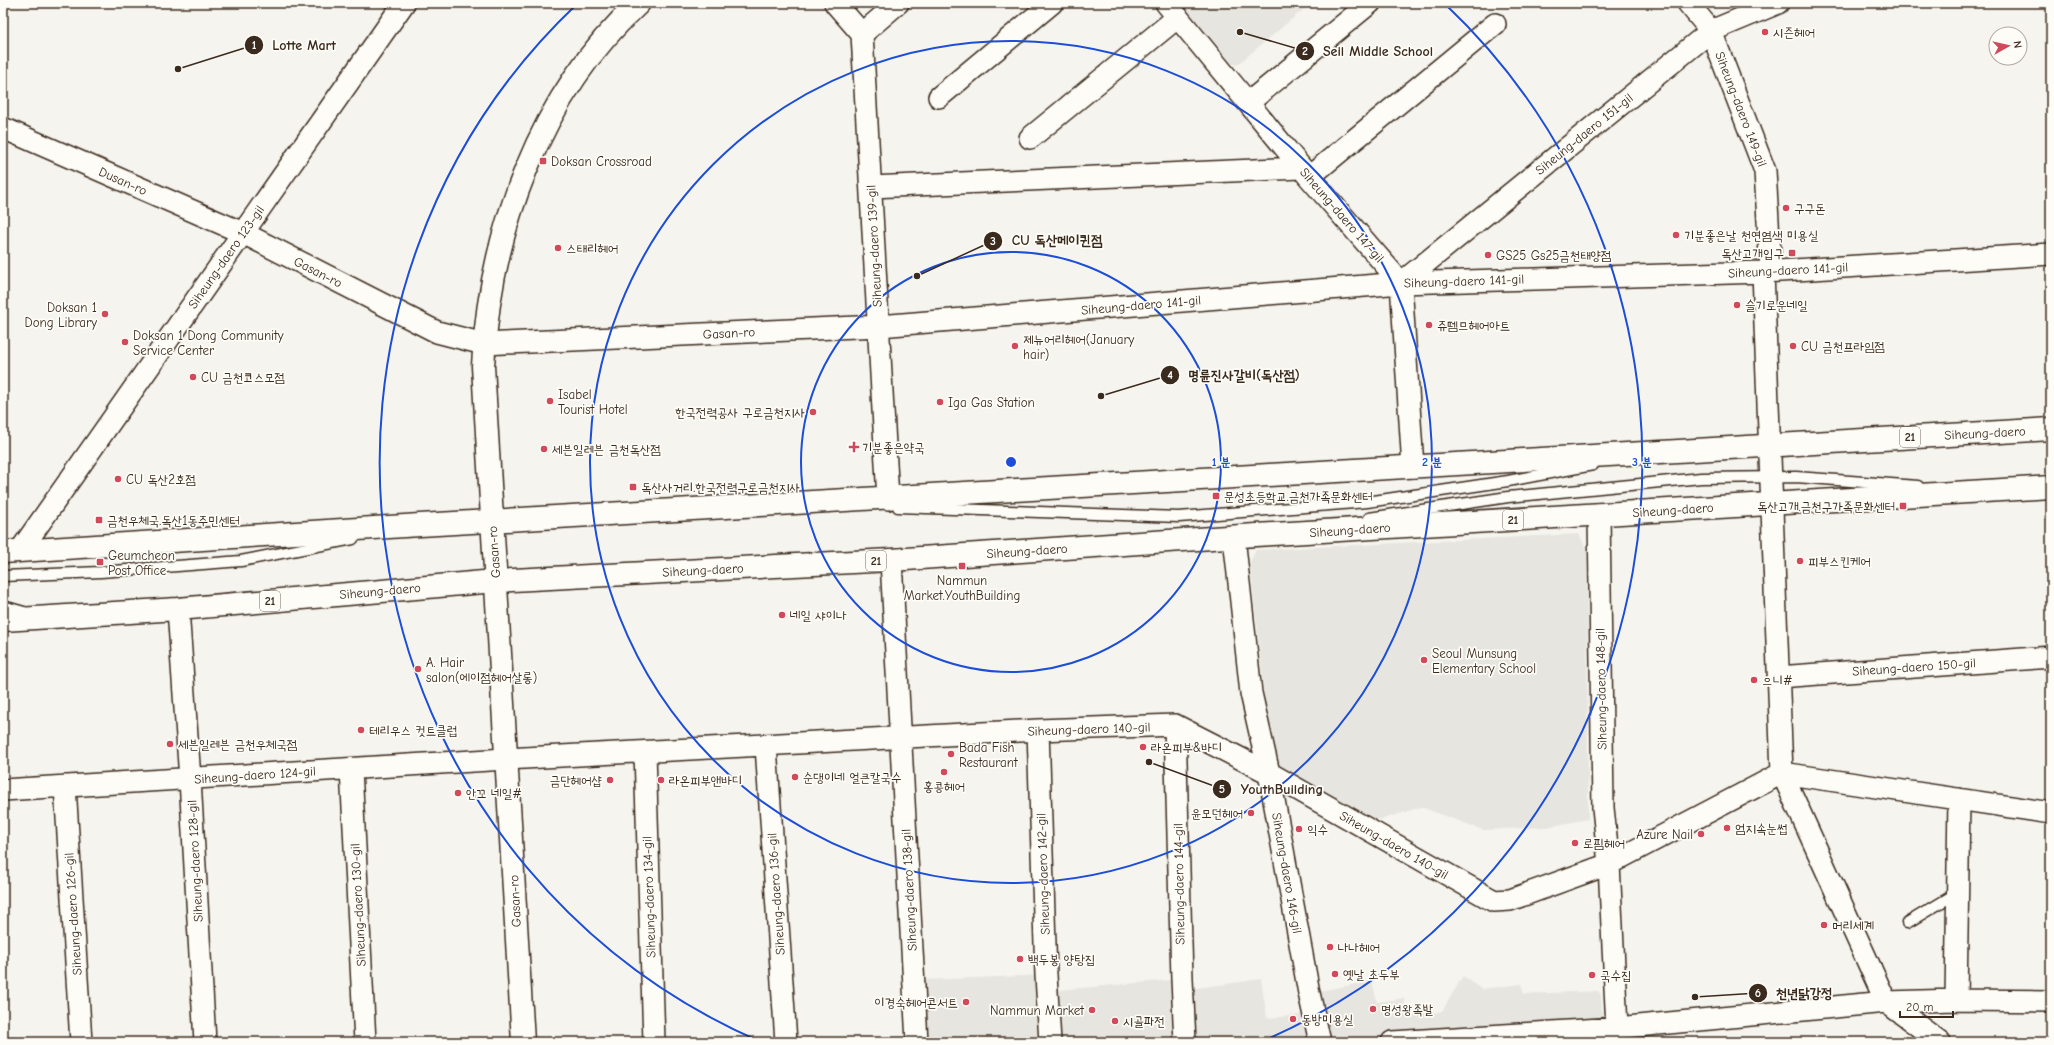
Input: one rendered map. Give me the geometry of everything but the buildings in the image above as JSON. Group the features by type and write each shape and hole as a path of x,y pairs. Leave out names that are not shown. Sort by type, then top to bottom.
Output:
{"main road":[{"name":"Gasan-ro","path":"523,1042 482,366 484,344 491,283 501,240 527,162 567,89 617,23 639,3"},
{"name":"Siheung-daero","path":"11,551 420,525 888,499 2051,429"},
{"name":"Siheung-daero","path":"3,620 178,609 495,581 891,560 1256,535 2051,487"}],"street":[{"name":"Siheung-daero 123-gil","path":"11,551 243,234 404,3"},
{"path":"835,3 862,34 898,3"},
{"path":"939,97 1052,3"},
{"path":"1248,103 1370,3"},
{"name":"Siheung-daero 149-gil","path":"1688,3 1711,31 1765,171 1770,504"},
{"name":"Siheung-daero 151-gil","path":"1401,284 1711,31 1778,3"},
{"path":"1030,138 1172,10"},
{"name":"Siheung-daero 147-gil","path":"1172,10 1305,173 1401,284"},
{"path":"871,187 1305,173 1495,24"},
{"name":"Siheung-daero 139-gil","path":"862,34 888,499"},
{"name":"Dusan-ro","path":"3,128 243,234"},
{"name":"Gasan-ro","path":"243,234 436,332 484,344 879,326"},
{"name":"Siheung-daero 141-gil","path":"879,326 1401,284 1767,271 2051,254"},
{"path":"1401,284 1413,467"},
{"path":"1770,504 1782,773 1886,1002 1940,1042"},
{"name":"Siheung-daero 148-gil","path":"1599,514 1603,808 1609,864 1616,1035"},
{"name":"Siheung-daero 146-gil","path":"1234,537 1251,693 1268,773 1307,985 1320,1042"},
{"name":"Siheung-daero 138-gil","path":"891,560 917,1042"},
{"name":"Siheung-daero 128-gil","path":"178,609 190,779 205,1042"},
{"name":"Siheung-daero 150-gil","path":"1778,677 2051,658"},
{"name":"Siheung-daero 140-gil","path":"901,739 1038,730 1175,725 1268,773 1494,901 1510,900 1609,864"},
{"name":"Siheung-daero 144-gil","path":"1175,725 1185,1042"},
{"name":"Siheung-daero 142-gil","path":"1038,730 1046,975 1050,1042"},
{"path":"506,759 901,739"},
{"name":"Siheung-daero 136-gil","path":"766,746 786,1042"},
{"name":"Siheung-daero 134-gil","path":"645,752 654,1042"},
{"name":"Siheung-daero 124-gil","path":"3,790 506,759"},
{"name":"Siheung-daero 130-gil","path":"351,769 365,1042"},
{"path":"1609,864 1782,773 2051,813"},
{"name":"Siheung-daero 126-gil","path":"65,786 81,1042"},
{"path":"1956,1000 1959,799"},
{"path":"1392,1042 1468,1040 1546,1033 1616,1035 1886,1002 1956,1000 2051,1001"},
{"path":"1546,1033 1569,1042"}],"lane":[{"path":"810,503 1179,517 1367,502 1508,481 1665,452"},
{"path":"1256,535 1508,497 1701,478 1796,477 1988,491"},
{"path":"3,576 101,572 241,561 420,525"},
{"path":"3,606 45,618"},
{"path":"1907,923 1957,893"}],"shaded area":[{"path":"1178,3 1311,3 1237,65 1227,62"},
{"name":"Seoul Munsung Elementary School","path":"1579,534 1587,550 1588,819 1547,827 1483,830 1421,807 1383,819 1369,819 1276,768 1271,757 1250,562 1256,550"},
{"name":"Nammun Market","path":"1046,975 1047,991 1182,979 1183,990 1261,979 1267,1018 1313,1014 1309,993 1372,981 1377,1002 1404,998 1405,1008 1423,1005 1435,1013 1442,1011 1463,976 1482,989 1521,984 1524,994 1598,991 1601,995 1603,1042 920,1042 922,980"}],"place":[{"name":"Seil Middle School","path":"1240,32"},
{"name":"시즌헤어","path":"1765,32"},
{"name":"Lotte Mart","path":"178,69"},
{"name":"Doksan Crossroad","path":"543,161"},
{"name":"구구돈","path":"1786,208"},
{"name":"기분좋은날 천연염색 미용실","path":"1676,235"},
{"name":"스태리헤어","path":"558,248"},
{"name":"독산고개입구","path":"1792,253"},
{"name":"GS25 Gs25금천태양점","path":"1488,255"},
{"name":"CU 독산메이퀸점","path":"917,276"},
{"name":"슬기로운네일","path":"1737,305"},
{"name":"Doksan 1 Dong Library","path":"105,314"},
{"name":"쥬뗌므헤어아트","path":"1429,325"},
{"name":"Doksan 1 Dong Community Service Center","path":"125,342"},
{"name":"제뉴어리헤어(January hair)","path":"1015,346"},
{"name":"CU 금천프라임점","path":"1793,346"},
{"name":"CU 금천코스모점","path":"193,377"},
{"name":"명륜진사갈비(독산점)","path":"1101,396"},
{"name":"Isabel Tourist Hotel","path":"550,401"},
{"name":"Iga Gas Station","path":"940,402"},
{"name":"한국전력공사 구로금천지사","path":"813,412"},
{"name":"기분좋은약국","path":"854,447"},
{"name":"세븐일레븐 금천독산점","path":"544,449"},
{"name":"CU 독산2호점","path":"118,479"},
{"name":"독산사거리.한국전력구로금천지사","path":"633,487"},
{"name":"문성초등학교.금천가족문화센터","path":"1216,496"},
{"name":"독산고개.금천구가족문화센터","path":"1903,506"},
{"name":"금천우체국.독산1동주민센터","path":"99,520"},
{"name":"피부스킨케어","path":"1800,561"},
{"name":"Geumcheon Post Office","path":"100,562"},
{"name":"Nammun Market.YouthBuilding","path":"962,566"},
{"name":"네일 샤이나","path":"782,615"},
{"name":"Seoul Munsung Elementary School","path":"1424,660"},
{"name":"A. Hair salon(에이점헤어살롱)","path":"418,669"},
{"name":"으니#","path":"1754,680"},
{"name":"테리우스 컷트클럽","path":"361,730"},
{"name":"세븐일레븐 금천우체국점","path":"170,744"},
{"name":"라온피부&바디","path":"1143,747"},
{"name":"Bada Fish Restaurant","path":"951,754"},
{"name":"YouthBuilding","path":"1149,762"},
{"name":"홍콩헤어","path":"944,772"},
{"name":"순댕이네 얼큰칼국수","path":"795,777"},
{"name":"금단헤어샵","path":"610,780"},
{"name":"라온피부앤바디","path":"661,780"},
{"name":"안꼬 네일#","path":"458,793"},
{"name":"윤모던헤어","path":"1251,813"},
{"name":"엄지속눈썹","path":"1727,828"},
{"name":"익수","path":"1299,829"},
{"name":"Azure Nail","path":"1701,834"},
{"name":"로핌헤어","path":"1575,843"},
{"name":"머리세계","path":"1824,925"},
{"name":"나나헤어","path":"1330,947"},
{"name":"백두봉 양탕집","path":"1020,959"},
{"name":"옛날 초두부","path":"1335,974"},
{"name":"국수집","path":"1592,975"},
{"name":"천년닭강정","path":"1695,997"},
{"name":"이경숙헤어콘서트","path":"966,1002"},
{"name":"명성왕족발","path":"1373,1009"},
{"name":"Nammun Market","path":"1092,1010"},
{"name":"동방미용실","path":"1293,1019"},
{"name":"시골파전","path":"1115,1021"}]}
